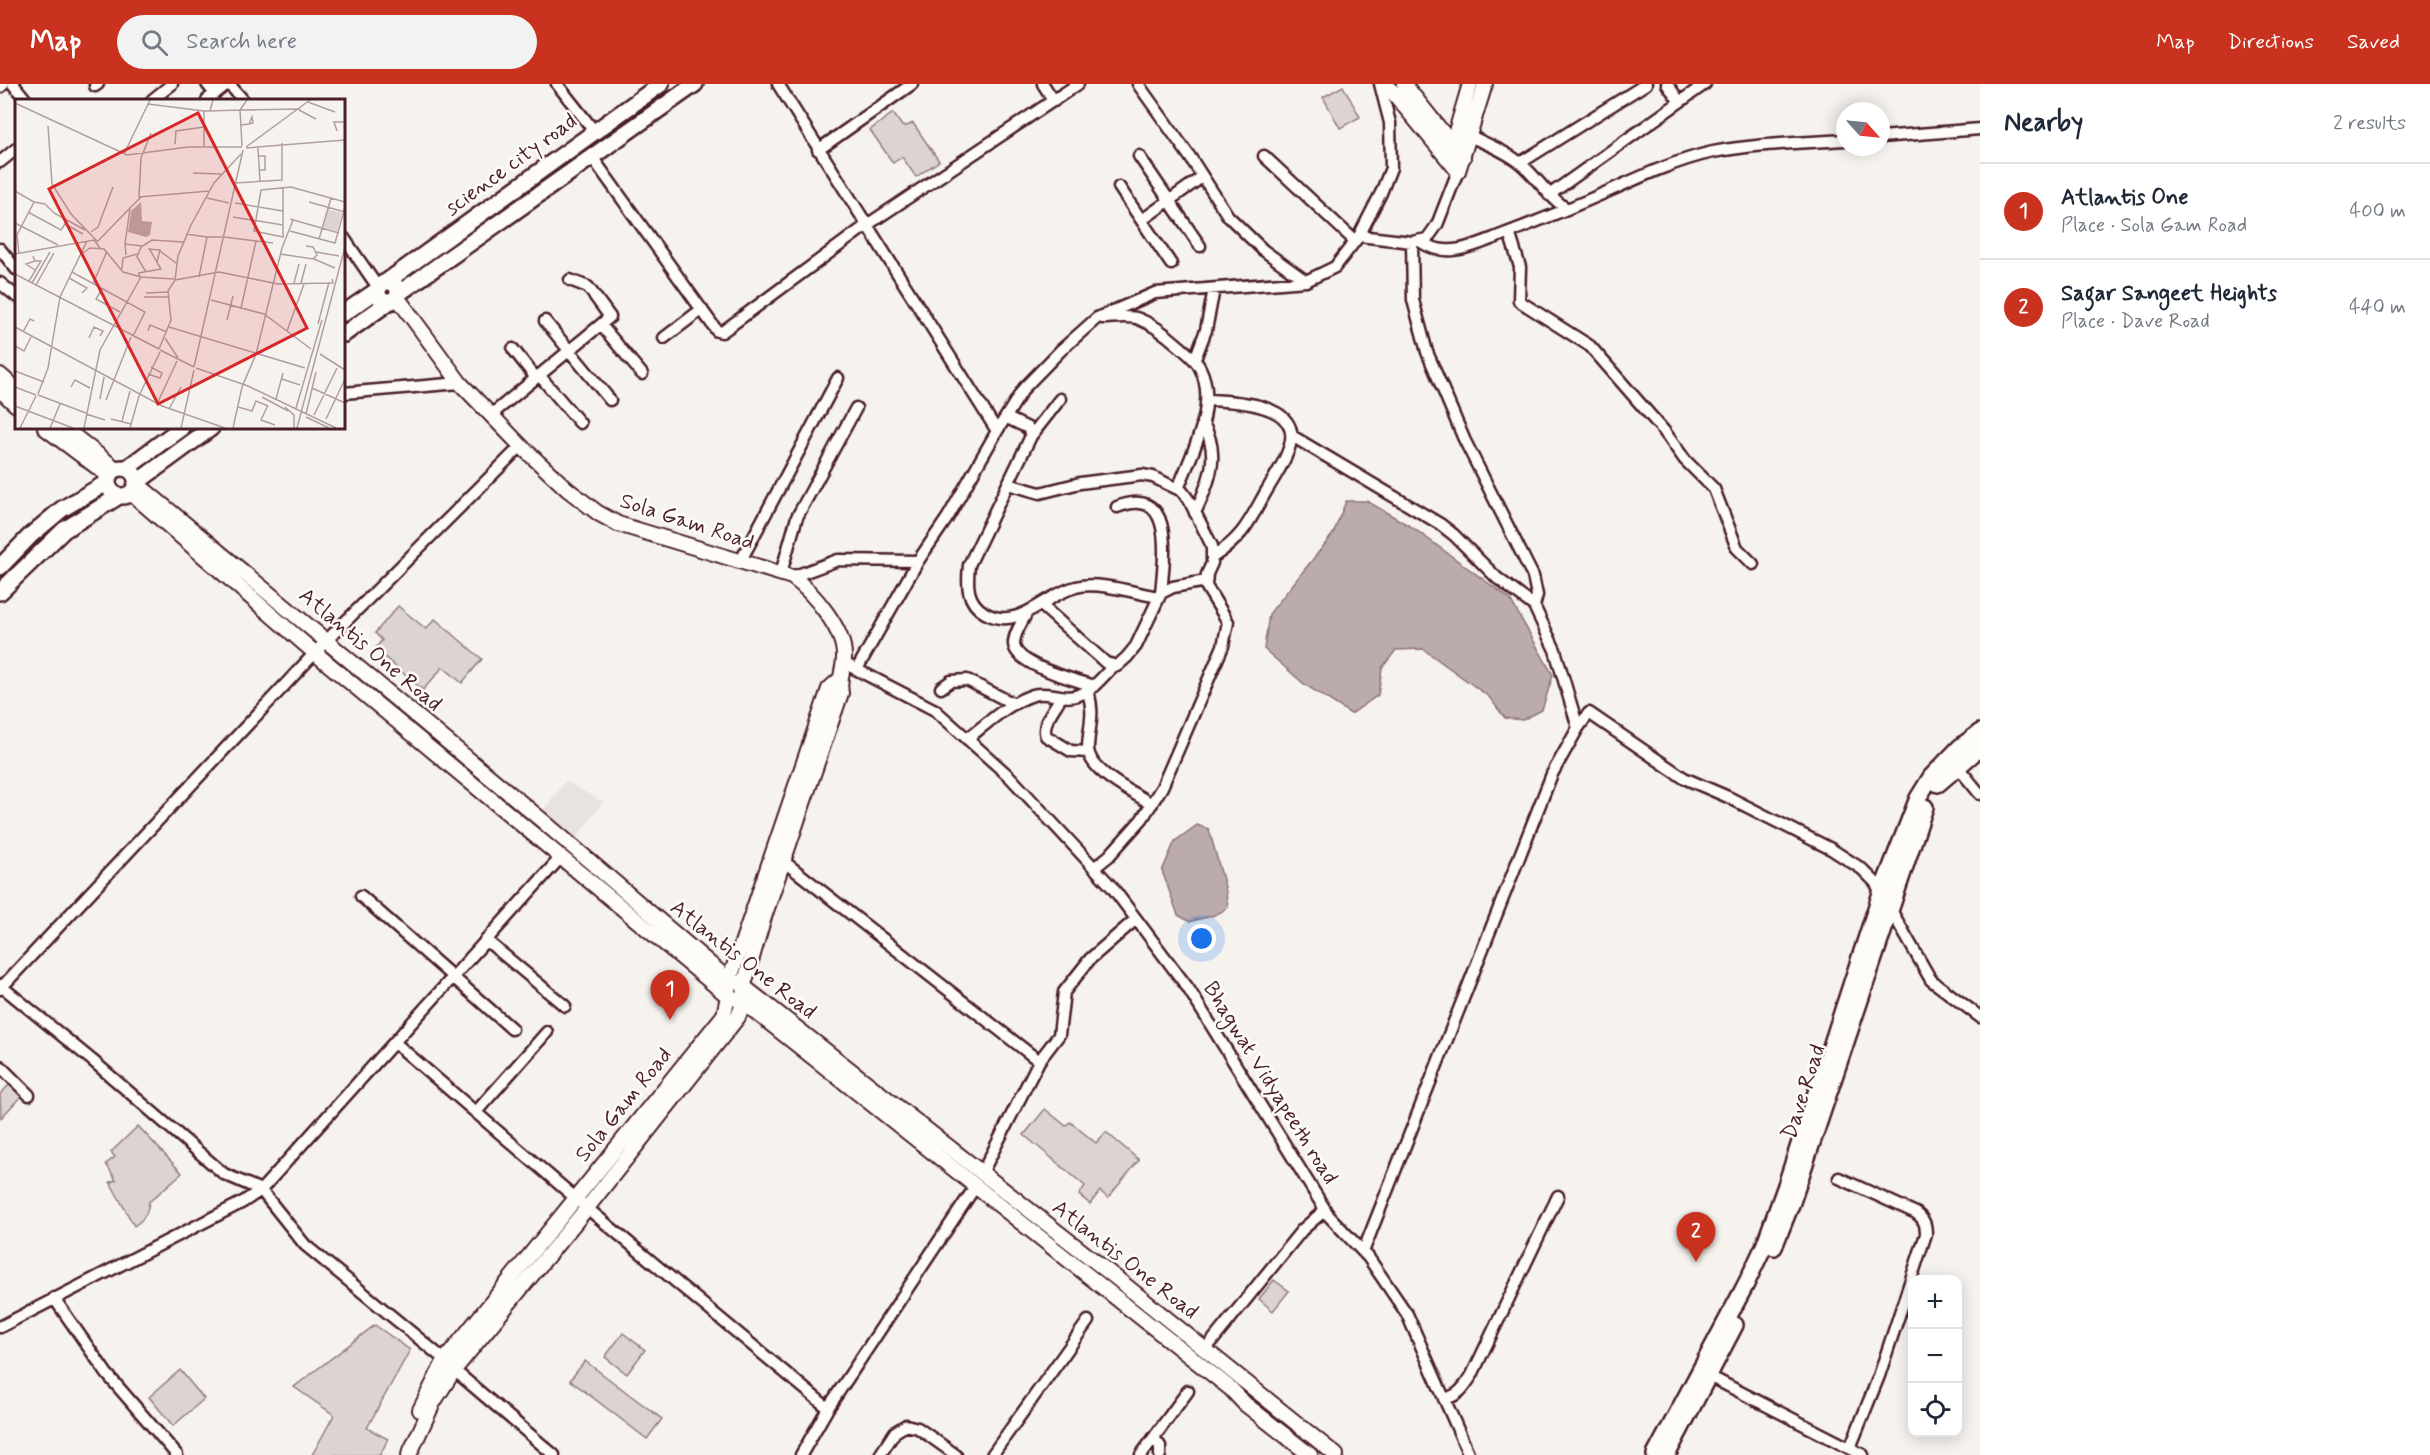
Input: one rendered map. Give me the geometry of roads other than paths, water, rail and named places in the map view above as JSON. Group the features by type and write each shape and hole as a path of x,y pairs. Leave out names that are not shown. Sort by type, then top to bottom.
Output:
{"main road":[{"name":"science city road","path":"345,312 661,84"},
{"path":"345,333 695,84"},
{"path":"383,286 395,285 395,298"},
{"path":"0,567 31,535 62,510 180,429"},
{"path":"0,592 64,530 129,491 210,429"},
{"path":"115,474 111,491 129,491"},
{"path":"115,474 134,474 129,491"},
{"path":"1655,1455 1764,1246 1881,893 1918,798 1931,777 1960,747 1980,732"},
{"name":"Dave Road","path":"1667,1455 1770,1257 1792,1202 1927,802 1940,781 1980,748"}],"street":[{"path":"13,84 25,99"},
{"path":"153,84 155,98"},
{"path":"155,98 172,84"},
{"path":"207,84 211,97 228,84 242,99"},
{"path":"557,84 595,132"},
{"path":"778,84 997,431"},
{"path":"818,150 912,84"},
{"path":"1043,84 1054,100"},
{"path":"592,157 717,331 722,332 867,225 1078,84"},
{"path":"1138,84 1228,216 1282,266 1306,281"},
{"path":"857,669 918,561 948,517 1024,388 1061,350 1097,318 1155,293 1306,281 1335,267 1357,238 1381,193 1391,168 1390,123 1380,84"},
{"path":"1386,84 1458,171"},
{"path":"1404,84 1463,158"},
{"path":"1448,159 1470,84"},
{"path":"1485,84 1463,158 1433,233 1424,245 1413,300 1427,352 1464,439 1533,576 1537,594 1534,606"},
{"path":"1520,163 1646,84"},
{"path":"1667,84 1680,102"},
{"path":"1549,195 1705,84"},
{"path":"1890,136 1980,129"},
{"path":"1470,136 1506,153 1520,163 1549,195 1567,209"},
{"path":"1264,156 1357,238 1457,251 1567,209 1656,170 1711,153 1755,146 1836,141"},
{"path":"0,162 15,149"},
{"path":"1139,156 1200,246"},
{"path":"1142,220 1203,177"},
{"path":"1119,187 1171,264"},
{"path":"1509,232 1520,267 1519,301 1590,346 1664,431 1684,460 1714,489 1737,548 1753,564"},
{"path":"345,239 383,286"},
{"path":"0,249 15,267"},
{"path":"491,415 608,319 610,314 586,285 570,280"},
{"path":"0,283 15,295"},
{"path":"1194,359 1206,330 1214,289"},
{"name":"Sola Gam Road","path":"395,298 460,383 521,446 567,489 608,520 787,575 809,591 831,621 843,646 844,663 838,681 829,689 778,857 764,917 738,995 575,1199 449,1365 399,1455"},
{"path":"664,338 702,309"},
{"path":"1097,318 1138,318 1173,340 1194,359 1201,369 1206,384 1207,400 1202,422 1178,489"},
{"path":"545,321 610,400"},
{"path":"602,325 642,374"},
{"path":"513,349 580,423"},
{"path":"0,375 15,388"},
{"path":"740,562 838,378"},
{"path":"345,393 460,383"},
{"path":"0,390 15,404"},
{"path":"1060,399 1031,436 969,565 967,587 976,608 995,618 1003,619 1041,606 1060,591 1079,586 1160,595 1173,587 1206,581"},
{"path":"1207,400 1237,401 1266,408 1286,420 1292,436 1287,455 1247,528 1230,546 1213,557"},
{"path":"856,408 797,517 787,575 838,560 918,561"},
{"path":"1007,418 1028,428 1031,436"},
{"path":"1195,513 1209,483 1213,466 1210,437 1202,422"},
{"path":"47,429 115,474"},
{"path":"65,429 115,474"},
{"path":"1292,436 1429,516 1454,535 1497,578 1534,606 1555,650 1578,728"},
{"path":"521,446 327,640 1,987 93,1061 224,1174 261,1190 305,1245 554,1455"},
{"path":"1008,484 1040,493 1080,483 1142,475 1153,477 1178,489 1190,502 1212,546 1213,557 1206,586 1228,622 1223,646 1162,787 1142,819 1122,842 1094,868"},
{"name":"Atlantis One Road","path":"129,491 327,640 730,981 738,983 738,995"},
{"name":"Atlantis One Road","path":"129,491 315,653 562,856 1231,1389 1245,1404 1310,1455"},
{"path":"968,739 1014,704 1036,694 1061,697 1081,696 1113,666 1120,664 1136,646 1160,595 1165,538 1163,525 1151,507 1139,502 1131,502 1118,507"},
{"path":"1041,606 1106,663 1113,666"},
{"path":"1027,612 1014,638 1015,650 1019,655 1038,667 1091,689"},
{"name":"Bhagwat Vidyapeeth road","path":"844,663 935,710 1010,777 1094,868 1136,919 1188,988 1325,1210 1363,1252 1407,1314 1469,1455"},
{"path":"941,688 951,681 967,680 1014,704"},
{"path":"1091,689 1093,711 1088,752 1104,774 1152,804"},
{"path":"1061,697 1044,728 1046,736 1071,751 1088,752"},
{"path":"1363,1252 1552,774 1589,713 1683,778 1728,797 1831,849 1862,869 1875,882 1931,980 1980,1017"},
{"path":"1957,766 1980,794"},
{"path":"0,1327 243,1203 261,1190 562,856"},
{"path":"778,857 1039,1061"},
{"name":"Sola Gam Road","path":"730,981 778,857"},
{"path":"361,897 512,1029"},
{"path":"982,1173 1039,1061 1059,1035 1064,992 1090,959 1136,919"},
{"path":"486,940 565,1006"},
{"name":"Sola Gam Road","path":"409,1455 449,1365 587,1208 738,1017 738,995"},
{"name":"Atlantis One Road","path":"738,995 982,1173 1336,1455"},
{"path":"476,1112 547,1032"},
{"path":"394,1042 575,1199 828,1408"},
{"path":"0,1066 29,1095"},
{"path":"1839,1178 1916,1213 1923,1219 1926,1227 1926,1234 1879,1376 1850,1449"},
{"path":"801,1455 828,1408 975,1187"},
{"path":"1444,1399 1453,1397 1463,1389 1472,1375 1558,1196"},
{"path":"1205,1350 1302,1230 1325,1210"},
{"path":"54,1298 107,1374 177,1455"},
{"path":"992,1455 1088,1321"},
{"path":"1709,1376 1863,1455"},
{"path":"1141,1455 1188,1391"},
{"path":"880,1455 895,1432 906,1425 918,1428 956,1455"},
{"path":"1154,1438 1160,1446 1160,1455"}],"place":[{"name":"Atlantis One","path":"670,1020"},
{"name":"Sagar Sangeet Heights","path":"1696,1262"}]}
